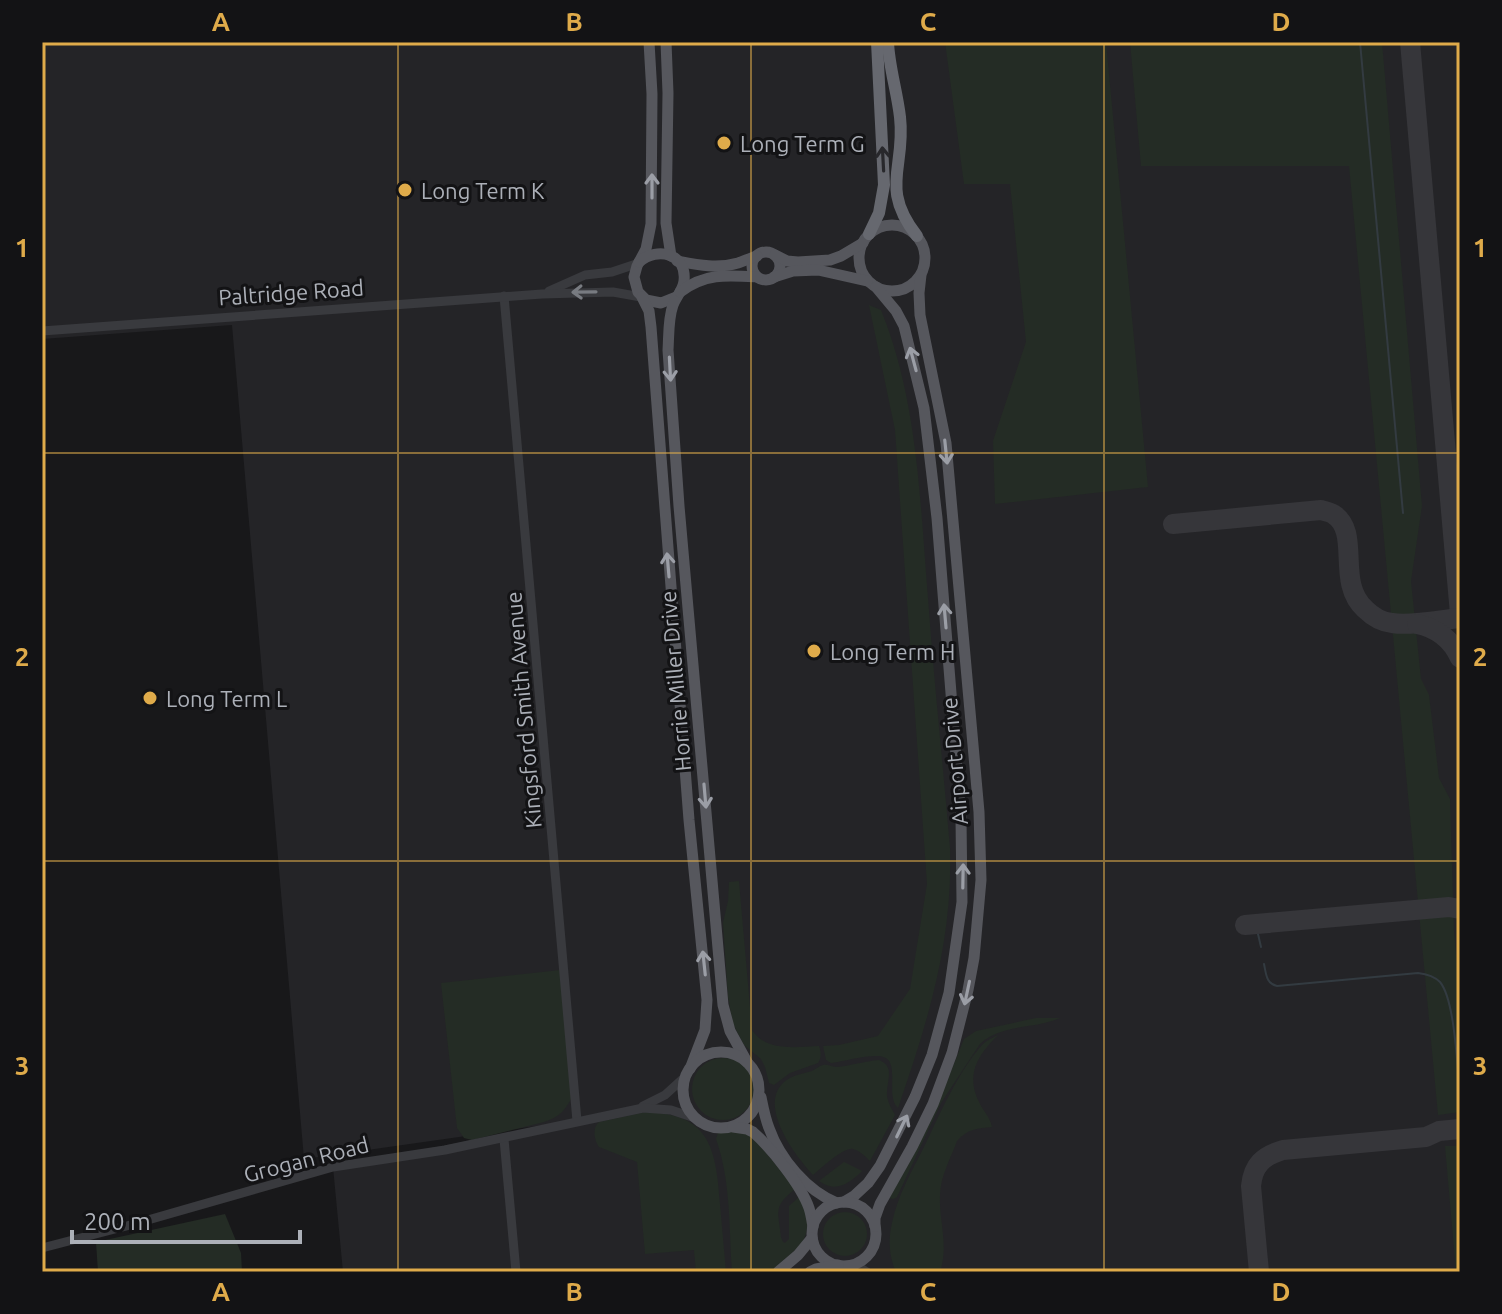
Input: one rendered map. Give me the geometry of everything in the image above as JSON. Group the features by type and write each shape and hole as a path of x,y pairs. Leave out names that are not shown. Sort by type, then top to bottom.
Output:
{"highway":[{"path":"866,238 879,213 884,185 877,42"},
{"path":"888,42 900,119 896,193 901,213 917,236"}],"main road":[{"path":"639,262 656,253 701,267 738,263 764,252 787,261 830,260 841,256 881,227 894,225 907,228 917,236 926,255 921,275 901,291 888,291 818,270 793,271 766,279 721,275 706,277 691,283 671,300 650,302 642,297 634,277 639,262 646,249 651,224 652,94 649,42"},
{"path":"666,42 666,223 674,258 683,271 679,293"},
{"path":"866,238 859,260 861,271 872,284"},
{"path":"774,277 780,267 775,255"},
{"path":"757,256 752,267 757,277"},
{"name":"Airport Drive","path":"875,1226 880,1204 917,1138 952,1053 974,958 981,880 979,812 946,443 920,315 921,275"},
{"name":"Airport Drive","path":"840,1203 868,1183 915,1097 932,1055 949,993 962,902 961,818 937,518 924,408 904,326 896,311 872,284"},
{"name":"Horrie Miller Drive","path":"679,293 673,303 669,325 671,388 715,924 726,1023 747,1062"},
{"name":"Horrie Miller Drive","path":"642,297 649,311 651,327 689,820 707,1000 705,1030 688,1072"},
{"path":"810,1272 859,1262 867,1256 876,1237 871,1216 854,1203 827,1199 810,1187 779,1148 766,1122 756,1074 747,1062 735,1055 721,1053 707,1056 688,1072 683,1094 689,1111 709,1126 753,1132 803,1194 810,1209 815,1247 821,1256 829,1262 844,1265"},
{"path":"731,1127 752,1113 759,1089"},
{"path":"778,1272 798,1255 823,1210 840,1203"}],"street":[{"name":"Paltridge Road","path":"542,294 585,275 612,272 639,262"},
{"name":"Paltridge Road","path":"42,331 504,296 613,292 642,297"},
{"name":"Kingsford Smith Avenue","path":"504,296 577,1121"},
{"name":"Grogan Road","path":"628,1111 671,1091 688,1072"},
{"name":"Grogan Road","path":"42,1248 316,1171 355,1163 504,1139 643,1108 666,1109 695,1118"},
{"path":"504,1139 516,1272"},
{"path":"844,1265 859,1267 867,1272"}],"shaded area":[{"path":"42,42 1460,42 1460,1272 343,1272 333,1167 565,1122 304,1159 232,325 42,339"},
{"path":"945,42 1106,42 1148,487 995,504 993,441 1026,342 1010,184 964,184"},
{"path":"1130,42 1382,42 1422,506 1411,581 1421,679 1429,695 1439,778 1450,799 1454,931 1460,1002 1460,1112 1438,1115 1349,166 1141,166"},
{"path":"869,305 881,310 903,380 910,416 950,848 943,948 919,1044 898,1108 892,1094 892,1068 885,1057 870,1056 831,1063 826,1060 823,1046 878,1036 910,989 927,884 895,430"},
{"path":"739,881 752,1030 773,1045 819,1046 821,1052 818,1063 790,1073 774,1085 769,1083 761,1059 744,1045 733,1024 728,997 723,923 729,882"},
{"path":"560,970 572,1097 558,1116 544,1122 472,1140 464,1138 457,1128 441,983"},
{"path":"1036,1018 1060,1018 998,1033 980,1044 941,1103 897,1197 889,1198 932,1118 964,1039 976,1031"},
{"path":"998,1035 979,1058 974,1075 976,1094 992,1127 969,1132 957,1141 940,1189 944,1253 940,1272 896,1272 890,1236 902,1192 958,1079 982,1045"},
{"path":"717,1058 729,1058 745,1067 752,1077 752,1101 745,1111 729,1120 717,1120 697,1106 692,1095 692,1083 706,1063"},
{"path":"879,1060 889,1071 887,1096 895,1115 870,1161 858,1151 849,1149 813,1175 782,1131 775,1104 777,1092 787,1080 823,1065 836,1067"},
{"path":"646,1112 684,1119 706,1138 716,1166 726,1272 696,1272 694,1250 645,1254 637,1162 599,1147 594,1134 599,1122"},
{"path":"718,1133 747,1134 756,1140 795,1189 780,1205 778,1215 783,1242 789,1239 789,1206 799,1197 806,1215 805,1237 794,1251 768,1272 732,1272 727,1188 716,1139"},
{"path":"1445,1146 1460,1146 1460,1272 1456,1272"},
{"path":"844,1162 862,1171 852,1180 836,1187 819,1181"},
{"path":"845,1212 861,1218 867,1234 861,1250 845,1256 829,1250 823,1234 829,1218"},
{"path":"225,1214 241,1253 242,1272 98,1272 96,1242"}],"waterway":[{"path":"1360,42 1403,513"},
{"path":"1258,934 1261,947"},
{"path":"1264,964 1269,981 1277,986 1418,973 1435,978 1440,982 1449,1003 1460,1093"}],"taxiway":[{"path":"1410,42 1460,614"},
{"path":"1173,524 1321,510 1329,512 1341,522 1346,533 1349,572 1356,598 1377,619 1400,624 1460,618"},
{"path":"1417,624 1443,636 1460,658"},
{"path":"1245,925 1449,907 1460,909"},
{"path":"1259,1272 1251,1186 1254,1172 1265,1158 1283,1150 1426,1137 1439,1131 1460,1129"}],"place":[{"name":"Long Term G","path":"724,143"},
{"name":"Long Term K","path":"405,190"},
{"name":"Long Term H","path":"814,651"},
{"name":"Long Term L","path":"150,698"}]}
